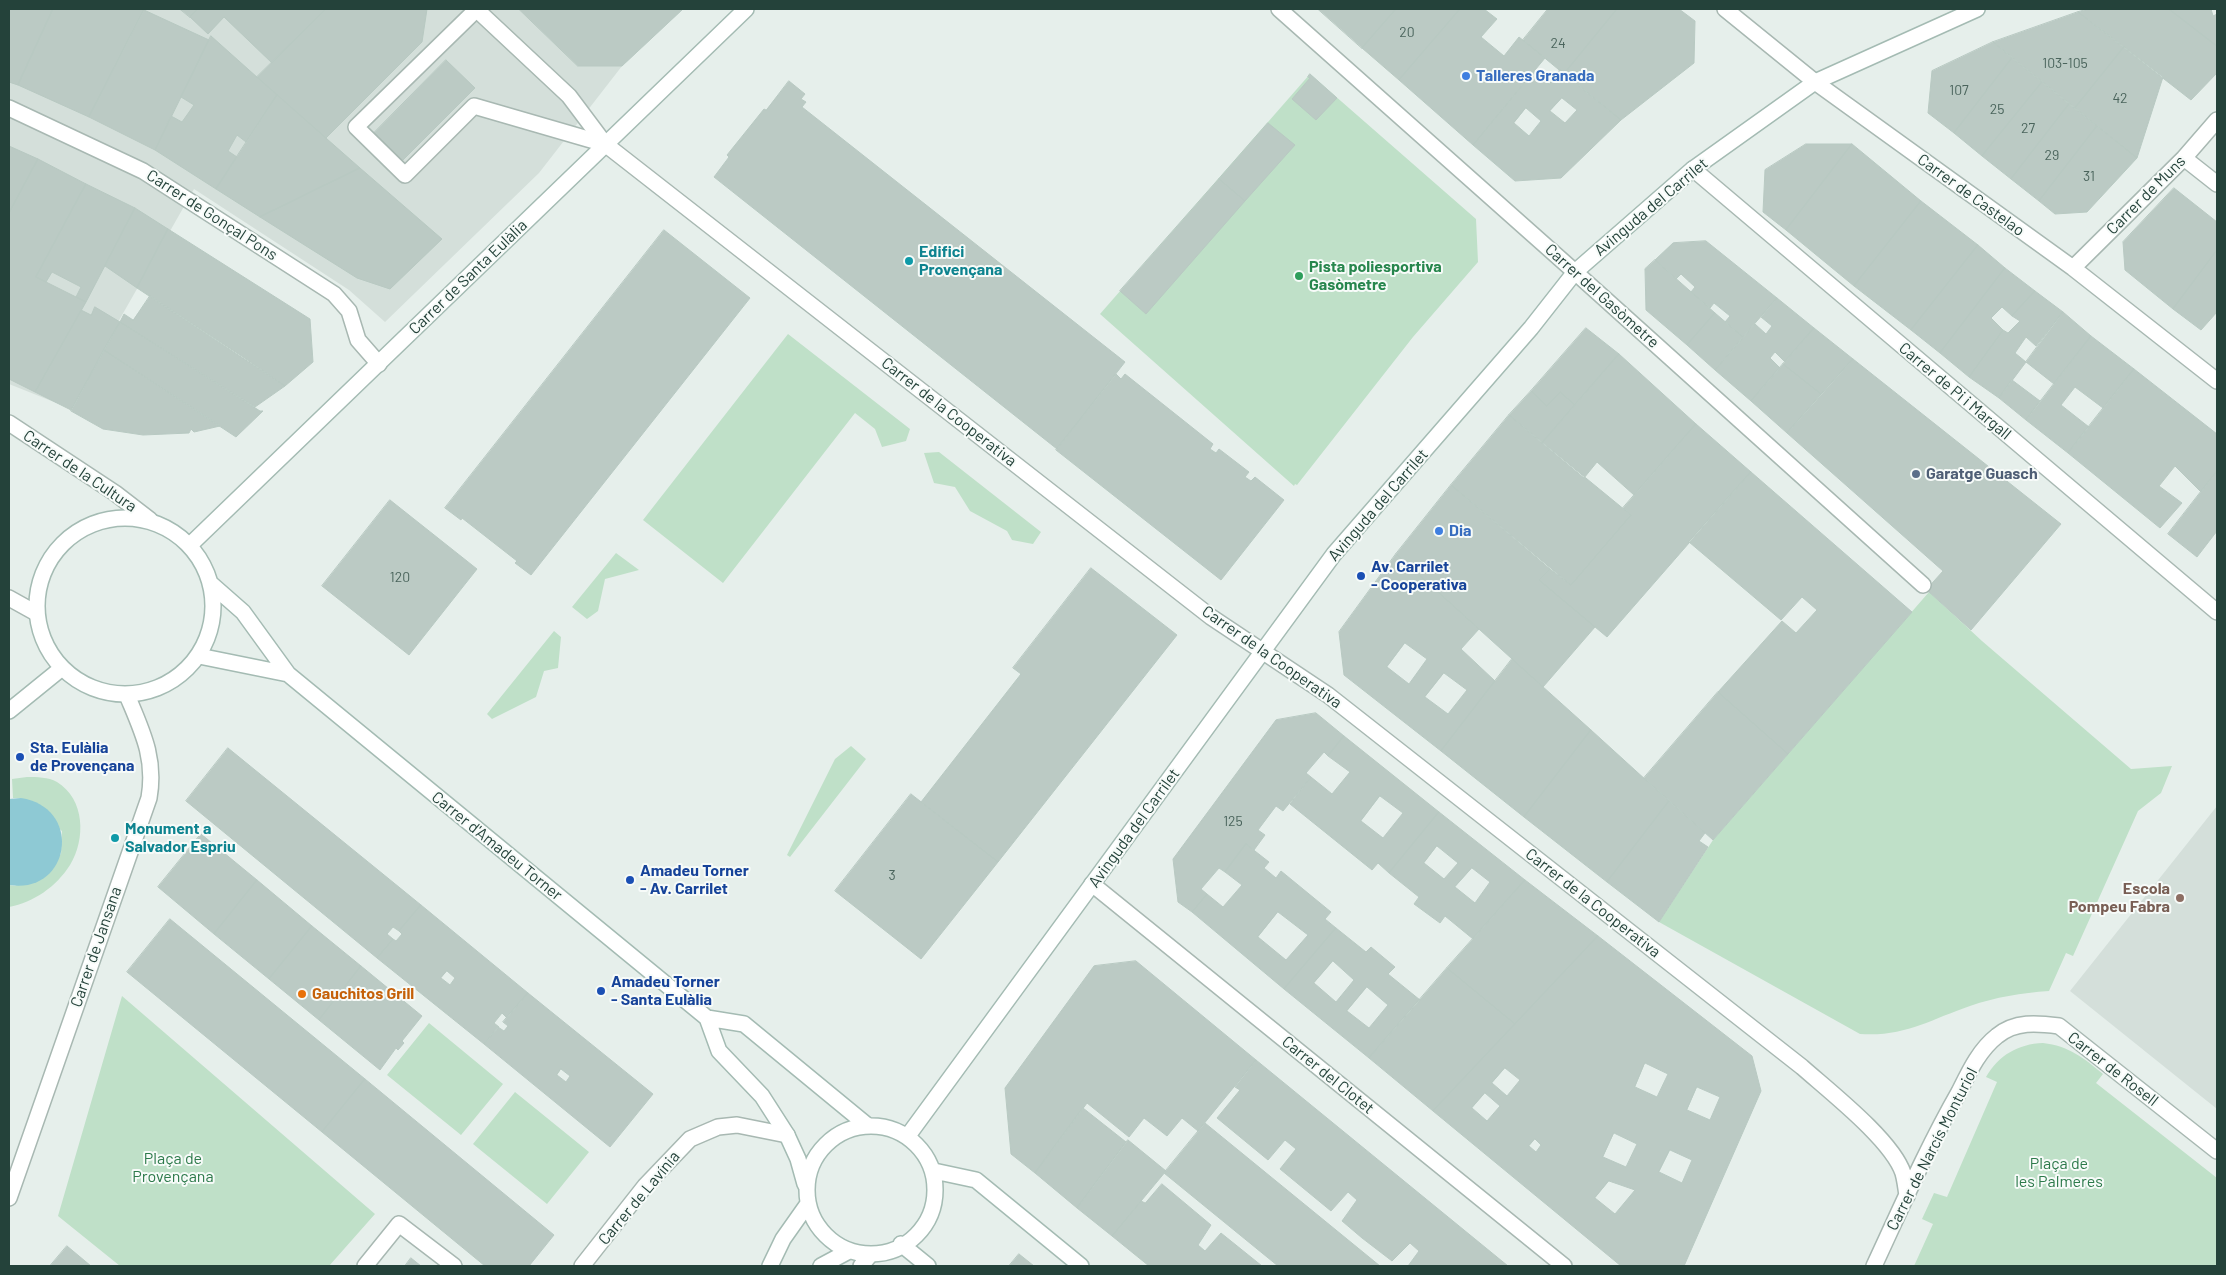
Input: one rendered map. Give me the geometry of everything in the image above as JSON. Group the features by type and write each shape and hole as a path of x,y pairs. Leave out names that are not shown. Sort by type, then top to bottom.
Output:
{"street":[{"path":"477,9 569,96 606,144 474,106 405,175 356,127 477,9"},
{"name":"Carrer de Santa Eulàlia","path":"190,545 746,9"},
{"name":"Carrer del Gasòmetre","path":"1279,9 1575,272 1923,586"},
{"name":"Carrer de Castelao","path":"1725,9 1815,82 2073,268 2217,381"},
{"name":"Avinguda del Carrilet","path":"907,1137 1334,554 1531,328 1575,272 1693,169 1815,82 1977,9"},
{"name":"Carrer de Gonçal Pons","path":"9,108 143,171 334,294 349,311 358,340 379,364"},
{"name":"Carrer de Muns","path":"2073,268 2184,158 2217,120"},
{"name":"Carrer de la Cooperativa","path":"606,144 1211,617 1328,695 1802,1067 1865,1123 1895,1158 1902,1172 1907,1196"},
{"path":"2184,158 2217,184"},
{"name":"Carrer de Pi i Margall","path":"1693,169 2217,612"},
{"name":"Carrer de la Cultura","path":"9,423 116,493 150,520"},
{"path":"127,517 150,520 164,525 190,545 203,564 210,584 213,604 211,627 199,656 178,677 155,689 127,695 103,691 82,683 62,668 48,651 39,631 36,613 37,592 44,569 57,548 76,532 101,521 127,517"},
{"name":"Carrer d'Amadeu Torner","path":"210,584 243,612 288,674 707,1018"},
{"path":"9,598 36,613"},
{"name":"Carrer d'Amadeu Torner","path":"199,656 288,674"},
{"path":"9,711 62,668"},
{"name":"Carrer de Jansana","path":"9,1198 149,798 152,778 150,757 127,695"},
{"name":"Carrer del Clotet","path":"1092,884 1564,1266"},
{"path":"806,1185 810,1166 823,1149 853,1129 868,1126 883,1127 907,1137 928,1160 934,1171 936,1186 934,1204 927,1219 915,1234 902,1244 866,1261 839,1247 826,1237 814,1222 807,1205 806,1185 798,1159 787,1135 762,1096 719,1051 707,1018 744,1024 868,1126"},
{"name":"Carrer de Rosell","path":"1997,1036 2014,1026 2037,1022 2058,1026 2217,1151"},
{"name":"Carrer de Narcís Monturiol","path":"1874,1266 1941,1123 1978,1057 1997,1036"},
{"name":"Carrer de Lavínia","path":"582,1266 645,1186 690,1139 718,1127 737,1125 787,1135"},
{"path":"934,1171 976,1180 1081,1266"},
{"path":"770,1266 783,1240 807,1205"},
{"path":"365,1266 399,1224 454,1266"},
{"path":"902,1244 928,1266"},
{"path":"821,1266 849,1251"}],"shaded area":[{"path":"9,9 683,9 622,66 539,173 385,322 349,290 194,189 69,408 9,384"},
{"name":"Escola Pompeu Fabra","path":"2217,806 2217,1109 2070,991"}],"green space":[{"name":"Pista poliesportiva Gasòmetre","path":"1310,74 1476,219 1478,262 1413,337 1297,485 1295,484 1294,486 1100,314"},
{"path":"788,334 910,429 906,441 882,447 875,429 855,413 723,583 643,520"},
{"path":"939,452 1041,532 1033,544 1012,540 1007,531 970,511 955,487 934,483 924,453"},
{"path":"616,553 639,570 605,579 598,611 587,619 572,607"},
{"path":"1929,592 1982,641 2131,769 2172,766 2161,793 2138,811 2073,956 2066,953 2049,991 1989,1000 1904,1030 1890,1033 1860,1034 1659,922 1713,840"},
{"path":"554,631 561,637 558,668 544,671 536,697 492,719 487,714"},
{"path":"851,746 866,759 790,857 787,855 835,759"},
{"path":"27,777 50,779 66,789 78,809 80,820 79,843 70,865 51,887 36,897 9,907 9,885 15,886 61,854 62,831 21,798 13,798 12,779"},
{"name":"Plaça de Provençana","path":"122,996 375,1214 329,1266 120,1266 58,1216"},
{"path":"429,1023 503,1084 461,1135 387,1075"},
{"name":"Plaça de les Palmeres","path":"2043,1043 2068,1050 2089,1063 2103,1074 2096,1083 2217,1178 2217,1266 1914,1266 1933,1224 1922,1219 1934,1193 1947,1197 1997,1082 1986,1077 1991,1069 2010,1052 2017,1048"},
{"path":"515,1092 589,1152 547,1204 473,1144"}],"water":[{"path":"21,798 41,805 54,817 61,833 62,849 56,865 45,877 30,885 9,885 9,799"}],"building":[{"path":"9,9 53,9 18,85 9,82"},
{"path":"53,9 144,9 89,117 18,85"},
{"path":"180,9 198,9 190,17"},
{"path":"198,9 326,9 272,63 224,17 208,34 190,17"},
{"path":"326,9 427,9 422,42 326,138 257,77"},
{"path":"519,9 683,9 622,66 578,66"},
{"path":"1318,9 1396,9 1362,48"},
{"path":"1396,9 1460,9 1399,80 1362,48"},
{"name":"Talleres Granada","path":"1460,9 1484,9 1497,19 1481,37 1504,56 1519,37 1545,58 1473,145 1399,80"},
{"path":"1548,9 1617,9 1564,74 1523,40"},
{"path":"1617,9 1679,9 1695,21 1694,63 1621,120 1564,74"},
{"path":"2088,9 2169,9 2217,46 2217,73 2191,100 2078,12"},
{"path":"2169,9 2211,9 2213,16 2217,14 2217,46"},
{"path":"144,10 209,40 155,150 89,117"},
{"path":"2078,12 2124,47 2075,108 1993,42"},
{"path":"211,36 277,95 246,142 237,135 228,151 237,157 216,189 155,150 171,116 182,122 194,105 181,97"},
{"path":"1993,42 2012,58 1954,133 1928,113 1932,71"},
{"path":"2124,47 2163,77 2137,158 2075,108"},
{"path":"2012,58 2042,82 1982,156 1954,133"},
{"path":"446,60 475,88 401,162 373,134"},
{"path":"1560,70 1621,120 1561,178 1515,181 1473,145 1534,71 1549,84","holes":["1562,98 1577,110 1565,123 1550,111","1526,108 1541,121 1529,136 1514,123"]},
{"path":"1310,74 1337,98 1316,120 1292,99 1310,78 1308,77"},
{"name":"Edifici Provençana","path":"789,81 805,94 801,99 806,102 802,107 1125,362 1057,449 714,177 729,157 727,155"},
{"path":"2042,82 2069,104 2011,179 1982,156"},
{"path":"277,95 360,168 260,217 216,189"},
{"path":"2069,104 2097,126 2039,201 2011,179"},
{"path":"1268,123 1295,145 1245,201 1219,179"},
{"path":"2097,126 2137,158 2087,212 2055,214 2039,201"},
{"path":"1806,144 1852,144 1786,230 1763,212 1765,170"},
{"path":"1852,144 1921,201 1854,286 1786,230"},
{"path":"9,146 38,159 9,213"},
{"path":"38,159 86,184 36,277 86,302 35,392 9,379 9,213"},
{"path":"360,168 442,239 390,289 357,278 260,217"},
{"path":"1219,179 1245,201 1146,314 1120,291"},
{"path":"86,184 135,208 86,302 76,297 81,287 52,272 46,282 36,277"},
{"path":"2174,188 2217,222 2217,250 2173,309 2125,270 2123,242"},
{"path":"1921,201 1978,245 1911,330 1854,286"},
{"path":"135,208 168,229 137,288 105,266"},
{"path":"168,229 310,319 313,362 285,386 137,288"},
{"path":"664,230 750,298 531,575 515,563 517,561 462,518 461,520 445,508"},
{"path":"1706,241 1777,298 1743,337 1725,322 1730,316 1714,303 1710,308 1691,292 1695,287 1681,274 1676,279 1655,260 1673,243"},
{"path":"1978,245 2005,268 1940,353 1911,330"},
{"path":"2217,250 2217,312 2201,330 2173,309"},
{"path":"1655,260 1715,313 1687,345 1646,310 1645,269"},
{"path":"2005,268 2035,291 2012,316 2002,307 1991,318 2003,330 1969,377 1940,353"},
{"path":"2035,291 2063,312 2036,346 2026,337 2015,353 2026,362 1999,398 1969,377 2003,330 2008,333 2020,321 2012,316"},
{"path":"150,296 285,386 255,407 120,322 124,314 133,320"},
{"path":"1777,298 1814,328 1785,362 1775,352 1770,358 1780,368 1751,401 1715,370 1755,324 1766,334 1772,326 1761,317"},
{"path":"95,307 120,322 71,410 35,392 81,310 91,315"},
{"path":"2063,312 2091,336 2054,384 2026,362"},
{"path":"1715,313 1743,337 1715,370 1687,345"},
{"path":"120,322 260,411 263,411 236,437 104,350"},
{"path":"1586,328 1619,354 1575,405 1560,392 1547,406 1531,391"},
{"path":"1814,328 1853,359 1821,394 1783,364"},
{"path":"2091,336 2134,369 2103,408 2075,387 2061,405 2089,427 2068,453 2026,420"},
{"path":"104,350 220,426 194,432 191,429 189,433 143,435 103,429 71,411"},
{"path":"1619,354 1696,424 1634,495 1597,462 1584,478 1542,443"},
{"name":"Garatge Guasch","path":"1853,359 2061,524 1971,630 1929,592 1925,591 1943,571 1787,433"},
{"path":"1783,364 1821,394 1787,433 1751,401"},
{"path":"2134,369 2217,434 2217,471 2201,492 2175,466 2159,486 2182,503 2160,528 2068,453"},
{"path":"1116,374 1121,379 1125,374 1213,444 1210,449 1216,453 1219,449 1249,472 1245,477 1251,481 1255,477 1284,500 1221,580 1056,450"},
{"path":"2012,380 2040,401 2026,420 1999,398"},
{"path":"1531,391 1547,406 1560,392 1575,405 1542,443 1509,415"},
{"path":"1509,415 1631,515 1571,585 1451,485"},
{"path":"1696,424 1751,472 1607,637 1539,580 1550,569 1571,585 1631,515 1623,508"},
{"path":"2217,471 2217,531 2197,557 2168,534"},
{"path":"1751,472 1912,612 1788,754 1718,692 1782,621 1796,633 1817,610 1802,597 1781,620 1689,542"},
{"path":"1451,485 1550,569 1539,580 1595,627 1543,687 1396,554"},
{"path":"390,500 477,569 409,655 322,586"},
{"path":"1396,554 1479,629 1461,649 1495,681 1441,751 1344,675 1339,632","holes":["1405,643 1427,659 1409,684 1387,667","1444,673 1467,690 1448,714 1425,697"]},
{"path":"1091,568 1177,635 998,862 921,802 1021,674 1013,668"},
{"path":"1512,659 1591,730 1524,817 1441,751"},
{"path":"1718,692 1788,754 1713,840 1644,778"},
{"path":"1316,713 1344,736 1328,756 1324,752 1306,773 1311,777 1283,811 1276,806 1258,830 1265,835 1254,850 1246,844 1225,872 1219,868 1201,889 1207,894 1192,912 1178,902 1173,859 1276,720"},
{"path":"1591,730 1669,801 1607,882 1524,817"},
{"path":"1344,736 1439,812 1389,873 1378,863 1372,870 1290,804 1311,777 1332,794 1350,772 1328,756","holes":["1380,796 1403,813 1383,838 1361,821"]},
{"path":"228,748 421,905 399,931 393,927 387,934 393,939 377,958 186,801"},
{"path":"911,794 998,862 921,959 835,891"},
{"path":"1669,801 1705,833 1699,841 1708,847 1659,922 1607,882"},
{"path":"1439,812 1525,880 1473,939 1445,916 1440,923 1414,904 1419,897 1389,873","holes":["1437,846 1458,863 1444,879 1424,863","1472,868 1490,882 1475,903 1455,887"]},
{"path":"201,834 257,880 214,934 158,887"},
{"path":"1246,844 1269,862 1264,868 1276,878 1281,871 1331,912 1325,919 1336,928 1284,989 1192,912 1207,894 1223,907 1242,885 1225,872","holes":["1278,912 1308,935 1286,960 1258,937"]},
{"path":"257,880 312,926 269,979 214,934"},
{"path":"1525,880 1598,936 1515,1024 1447,968"},
{"path":"421,905 528,993 507,1018 502,1013 494,1023 499,1027 484,1044 377,958 393,939 396,941 402,934 399,931","holes":["447,971 455,978 450,985 441,978"]},
{"path":"170,919 365,1079 322,1132 127,972"},
{"path":"312,926 361,966 319,1020 269,979"},
{"path":"1336,928 1366,952 1371,947 1395,967 1388,974 1420,1000 1369,1058 1284,989","holes":["1333,961 1354,980 1336,1002 1314,983","1367,987 1388,1005 1369,1028 1347,1011"]},
{"path":"1598,936 1752,1056 1761,1091 1684,1266 1621,1266 1433,1111","holes":["1645,1063 1668,1074 1657,1097 1635,1087","1505,1068 1520,1080 1507,1096 1492,1083","1697,1087 1720,1097 1710,1120 1687,1110","1485,1093 1500,1106 1487,1121 1472,1108","1614,1133 1637,1144 1626,1167 1603,1157","1535,1139 1541,1145 1536,1152 1529,1146","1670,1150 1692,1160 1682,1183 1659,1172","1609,1181 1635,1190 1615,1214 1595,1198"]},
{"path":"1136,961 1256,1060 1198,1131 1182,1118 1167,1136 1144,1118 1129,1137 1087,1103 1035,1173 1011,1154 1005,1088 1094,966"},
{"path":"361,966 422,1016 402,1041 404,1043 398,1050 396,1048 380,1070 319,1020"},
{"path":"1447,968 1515,1024 1433,1111 1369,1058"},
{"path":"528,993 653,1094 610,1147 484,1044 498,1027 504,1031 508,1026 503,1022","holes":["561,1069 570,1076 566,1082 557,1075"]},
{"path":"1256,1060 1508,1266 1408,1266 1419,1251 1410,1243 1392,1261 1362,1238 1342,1221 1357,1200 1348,1192 1331,1211 1280,1169 1296,1149 1285,1140 1268,1160 1217,1118 1240,1090 1235,1087"},
{"path":"365,1079 554,1235 529,1266 485,1266 322,1132"},
{"path":"1083,1108 1126,1142 1077,1208 1035,1173"},
{"path":"1205,1123 1380,1266 1278,1266 1164,1173"},
{"path":"1128,1140 1166,1171 1112,1236 1077,1208"},
{"path":"1162,1184 1211,1225 1198,1245 1205,1251 1221,1233 1262,1266 1149,1266 1112,1236 1141,1201 1145,1203"},
{"path":"67,1246 91,1266 50,1266"},
{"path":"1019,1254 1034,1266 1009,1266"},
{"path":"411,1258 421,1266 405,1266"}],"place":[{"name":"Talleres Granada","path":"1466,76"},
{"name":"Edifici Provençana","path":"909,261"},
{"name":"Pista poliesportiva Gasòmetre","path":"1299,276"},
{"name":"Garatge Guasch","path":"1916,474"},
{"name":"Dia","path":"1439,531"},
{"name":"Av. Carrilet - Cooperativa","path":"1361,576"},
{"name":"Sta. Eulàlia de Provençana","path":"20,757"},
{"name":"Monument a Salvador Espriu","path":"115,838"},
{"name":"Amadeu Torner - Av. Carrilet","path":"630,880"},
{"name":"Escola Pompeu Fabra","path":"2180,898"},
{"name":"Amadeu Torner - Santa Eulàlia","path":"601,991"},
{"name":"Gauchitos Grill","path":"302,994"}]}
